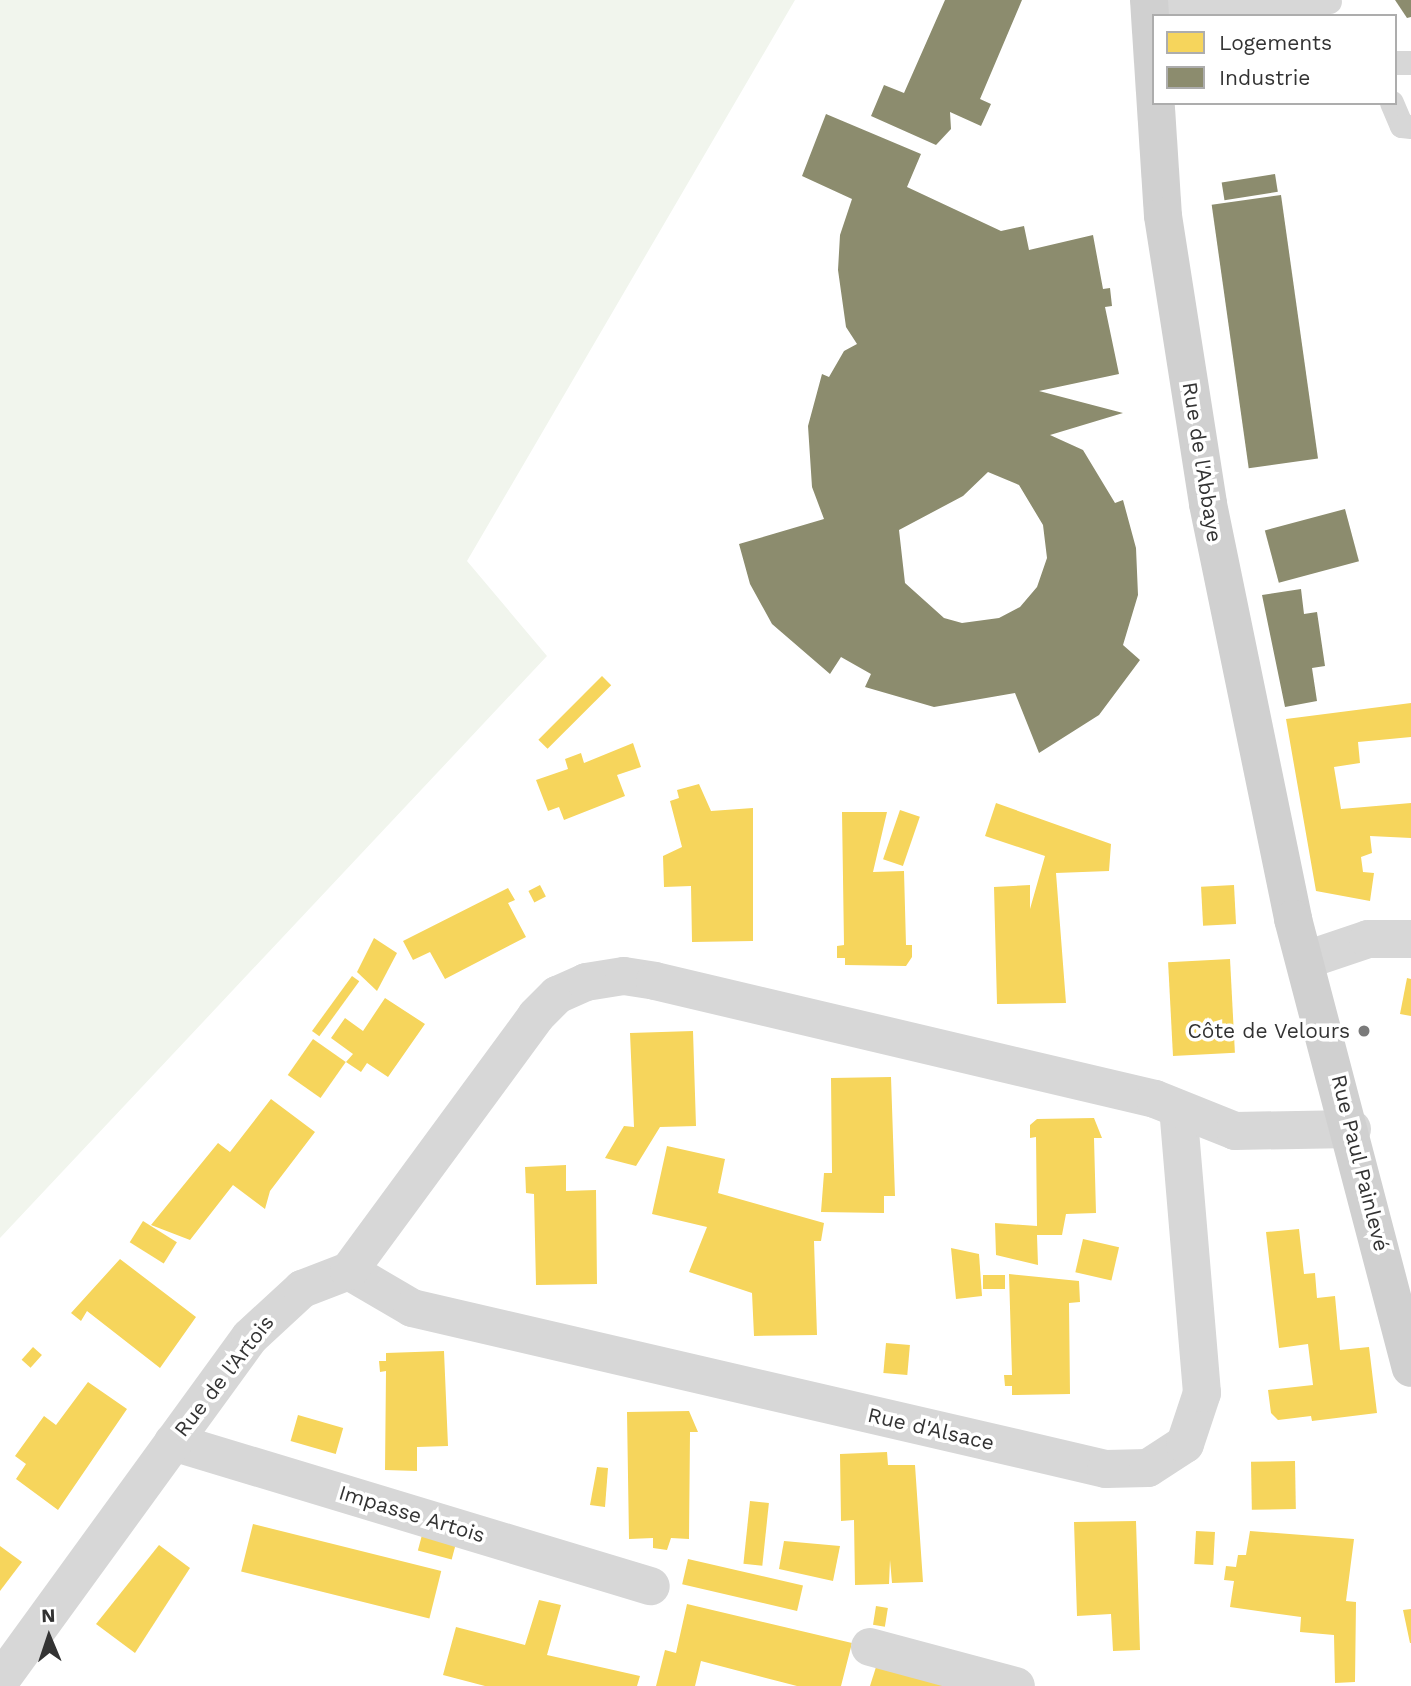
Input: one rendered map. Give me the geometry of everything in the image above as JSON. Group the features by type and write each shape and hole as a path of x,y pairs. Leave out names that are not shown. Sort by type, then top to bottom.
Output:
{"street":[{"name":"Rue de l'Abbaye","path":"1149,4 1152,49"},
{"name":"Rue de l'Abbaye","path":"1156,105 1163,216 1208,504 1293,919"},
{"name":"Rue Paul Painlevé","path":"1293,919 1352,1129 1411,1368"},
{"path":"1306,960 1368,939 1411,939"},
{"path":"349,1271 536,1016 558,995 586,982 624,976 655,981 1155,1099 1235,1131 1352,1129"},
{"name":"Rue d'Alsace","path":"349,1271 412,1308 1106,1469 1148,1468 1185,1444 1202,1393 1178,1110"},
{"name":"Rue de l'Artois","path":"0,1681 173,1442 275,1310 302,1289 349,1271"},
{"name":"Impasse Artois","path":"173,1442 651,1586"},
{"path":"870,1647 1016,1686"}],"lane":[{"path":"1149,4 1334,6"},
{"path":"1393,105 1402,126 1411,127"}],"shaded area":[{"path":"0,0 795,0 467,561 547,656 0,1238"}],"building: Logements":[{"path":"602,676 611,685 548,749 538,740"},
{"path":"1411,703 1411,737 1358,742 1360,763 1334,767 1341,809 1411,803 1411,838 1370,836 1372,853 1361,857 1363,872 1374,873 1370,901 1316,891 1286,719"},
{"path":"633,743 641,767 617,775 625,796 564,820 559,807 548,811 536,780 568,769 565,759 581,753 584,763"},
{"path":"699,784 711,811 753,808 753,941 692,942 691,886 664,887 663,856 682,847 670,801 679,798 677,790"},
{"path":"996,803 1111,844 1109,871 1056,873 1066,1003 997,1004 994,887 1030,885 1030,909 1045,856 985,836"},
{"path":"900,810 920,817 903,866 883,859"},
{"path":"842,812 887,812 873,872 904,871 906,945 912,945 912,957 906,966 845,965 845,958 837,958 837,946 844,945"},
{"path":"540,885 546,897 534,902 528,891"},
{"path":"1234,885 1236,924 1203,926 1201,887"},
{"path":"508,888 515,900 508,903 526,937 445,979 430,952 413,960 403,941"},
{"path":"374,938 397,953 377,991 357,972"},
{"path":"1230,959 1235,1053 1173,1056 1168,962"},
{"path":"352,976 359,981 319,1036 312,1031"},
{"path":"1407,978 1411,979 1411,1016 1400,1014"},
{"path":"385,998 425,1024 388,1077 367,1063 361,1072 346,1062 353,1054 331,1038 345,1018 363,1031"},
{"path":"693,1031 696,1126 660,1127 636,1166 605,1158 624,1126 634,1127 630,1033"},
{"path":"313,1039 346,1062 321,1098 288,1075"},
{"path":"891,1077 895,1196 884,1196 884,1213 821,1212 824,1173 832,1173 831,1078"},
{"path":"271,1099 315,1132 270,1191 265,1209 233,1185 190,1240 151,1225 218,1143 230,1152"},
{"path":"1094,1118 1102,1138 1094,1138 1096,1213 1066,1214 1062,1235 1037,1235 1038,1265 996,1255 995,1223 1037,1226 1036,1137 1030,1138 1030,1125 1037,1119"},
{"path":"667,1146 725,1159 718,1193 824,1223 821,1241 814,1241 817,1335 754,1336 752,1293 689,1272 707,1227 652,1214"},
{"path":"566,1165 566,1191 596,1190 597,1284 536,1285 534,1194 526,1193 525,1167"},
{"path":"143,1221 177,1242 164,1263 130,1242"},
{"path":"1299,1229 1304,1274 1315,1273 1317,1298 1335,1296 1340,1350 1369,1347 1377,1413 1312,1421 1311,1416 1278,1420 1271,1413 1268,1390 1313,1385 1308,1344 1279,1348 1266,1232"},
{"path":"1083,1239 1119,1247 1111,1280 1075,1272"},
{"path":"951,1248 979,1254 982,1296 956,1299"},
{"path":"120,1259 196,1317 160,1368 87,1311 81,1321 71,1313"},
{"path":"1009,1274 1079,1281 1080,1302 1069,1303 1070,1394 1012,1395 1012,1386 1005,1386 1004,1375 1012,1375"},
{"path":"983,1275 1005,1275 1005,1289 983,1289"},
{"path":"886,1343 910,1345 907,1375 883,1373"},
{"path":"33,1347 42,1355 31,1368 22,1360"},
{"path":"444,1351 448,1446 417,1447 417,1471 385,1470 386,1371 380,1372 379,1361 386,1361 386,1353"},
{"path":"88,1382 127,1409 58,1510 16,1479 26,1464 15,1456 44,1416 56,1425"},
{"path":"689,1411 698,1432 690,1432 689,1539 671,1538 667,1550 653,1548 653,1538 629,1539 627,1412"},
{"path":"298,1415 343,1428 336,1454 291,1441"},
{"path":"887,1452 888,1465 915,1465 923,1582 892,1583 890,1560 889,1584 855,1585 854,1520 841,1521 840,1454"},
{"path":"1295,1461 1296,1509 1252,1510 1251,1462"},
{"path":"597,1467 608,1468 605,1507 590,1505"},
{"path":"750,1501 769,1503 762,1566 743,1564"},
{"path":"1136,1521 1140,1650 1113,1651 1111,1614 1077,1616 1074,1522"},
{"path":"253,1524 441,1571 429,1618 241,1572"},
{"path":"1196,1531 1215,1532 1213,1565 1194,1564"},
{"path":"1250,1531 1354,1539 1346,1601 1356,1602 1355,1682 1335,1683 1334,1635 1300,1632 1301,1617 1230,1607 1234,1581 1224,1580 1226,1566 1236,1567 1238,1555 1246,1555"},
{"path":"422,1535 456,1544 452,1560 418,1550"},
{"path":"784,1541 840,1546 833,1581 779,1569"},
{"path":"159,1545 190,1568 135,1653 96,1624"},
{"path":"0,1546 22,1562 0,1591"},
{"path":"688,1559 803,1586 797,1611 682,1584"},
{"path":"539,1600 561,1605 547,1655 640,1676 637,1686 485,1686 443,1675 456,1627 525,1645"},
{"path":"687,1604 852,1643 841,1686 797,1686 701,1661 695,1686 656,1686 665,1650 676,1653"},
{"path":"876,1606 888,1608 885,1627 873,1625"},
{"path":"1411,1609 1411,1643 1410,1643 1403,1610"},
{"path":"876,1667 953,1686 870,1686"}],"building: Industrie":[{"path":"945,0 1022,0 980,99 991,104 981,126 950,112 951,129 936,145 871,116 884,85 904,93"},
{"path":"1395,0 1411,0 1411,17 1407,18"},
{"path":"826,114 921,154 907,187 1001,231 1024,226 1029,250 1093,235 1103,289 1110,288 1112,306 1105,307 1119,374 1039,391 1123,413 1050,435 1083,450 1115,503 1123,500 1136,548 1138,595 1123,645 1140,660 1099,715 1039,753 1015,693 934,707 865,687 871,674 841,657 830,674 772,624 750,584 739,544 824,519 812,487 808,426 822,374 829,377 844,351 857,344 846,327 838,270 840,235 852,199 802,176","holes":["988,472 1019,485 1043,525 1047,558 1037,587 1020,607 999,618 962,623 944,618 905,583 899,530 963,496"]},
{"path":"1275,174 1278,192 1224,200 1222,182"},
{"path":"1281,195 1318,458 1249,468 1212,205"},
{"path":"1345,509 1359,561 1279,583 1265,530"},
{"path":"1301,589 1304,614 1317,612 1325,666 1312,668 1317,701 1285,707 1262,595"}],"place":[{"name":"Côte de Velours","path":"1364,1031"}]}
